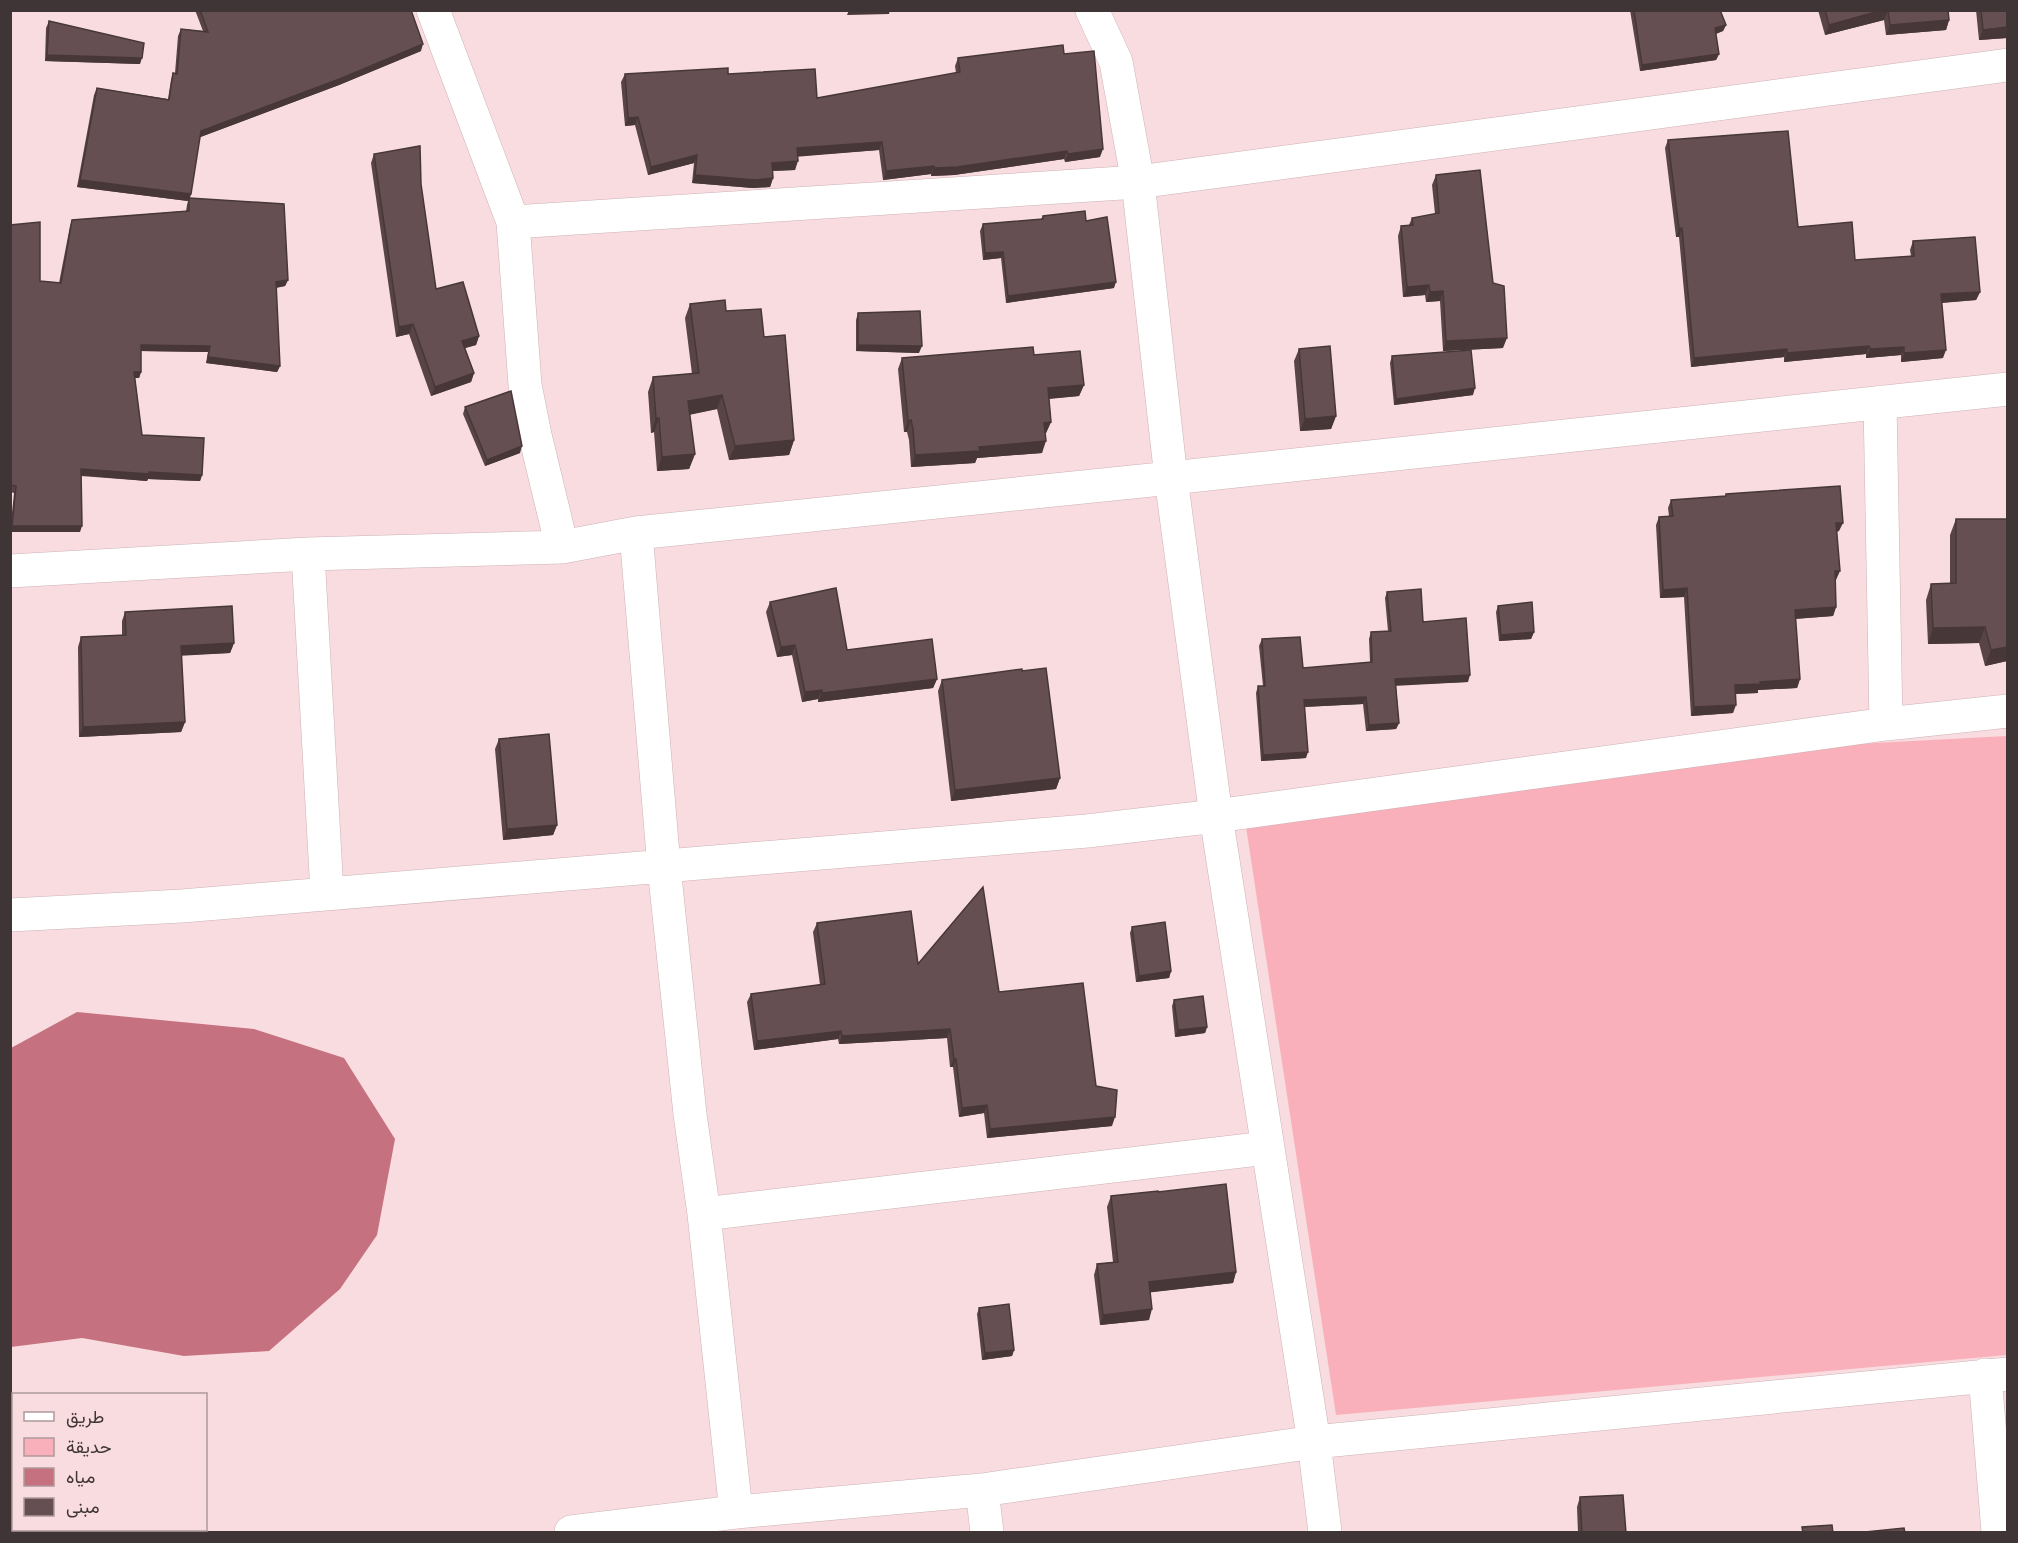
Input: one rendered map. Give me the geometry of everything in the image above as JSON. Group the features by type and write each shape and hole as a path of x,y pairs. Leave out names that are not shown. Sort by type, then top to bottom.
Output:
{"street":[{"path":"433,10 513,222 525,385 562,547"},
{"path":"1092,10 1116,62 1138,182 1171,478 1216,816 1314,1442 1325,1533"},
{"path":"513,222 1138,182 2007,65"},
{"path":"10,572 308,554 562,547 636,533 2007,389"},
{"path":"1880,402 1886,724"},
{"path":"636,533 664,867 736,1512"},
{"path":"308,554 327,893"},
{"path":"10,915 182,906 1087,831 1216,816 1886,724 2007,711"},
{"path":"704,1214 1267,1148"},
{"path":"572,1533 736,1512 982,1490 1314,1442 1996,1375 1998,1533"},
{"path":"982,1490 987,1533"}],"green space":[{"path":"2007,736 2007,1355 1336,1415 1246,827 1856,744"}],"water":[{"path":"77,1012 254,1029 344,1058 395,1139 377,1235 340,1289 269,1351 184,1356 82,1338 11,1347 11,1048"}],"building":[{"path":"200,10 411,10 423,44 342,78 201,131 191,194 80,180 97,88 169,100 173,73 177,74 181,29 208,32"},
{"path":"1634,10 1720,10 1726,25 1715,28 1719,54 1642,65"},
{"path":"1825,10 1883,10 1829,25"},
{"path":"1888,10 1948,10 1949,20 1890,25"},
{"path":"1981,10 2007,10 2007,27 1983,30"},
{"path":"49,21 144,43 142,58 47,55"},
{"path":"1063,45 1064,54 1094,51 1103,149 1068,154 1067,151 957,167 934,168 934,166 886,171 882,142 797,148 798,161 772,163 773,178 756,180 695,175 697,155 651,167 638,117 628,118 625,74 728,68 728,74 815,69 817,98 960,72 958,58"},
{"path":"1788,131 1798,227 1852,222 1855,260 1914,256 1913,241 1975,237 1980,292 1941,294 1946,350 1904,353 1904,347 1870,349 1869,346 1787,353 1787,349 1694,358 1682,228 1679,229 1668,140"},
{"path":"420,146 421,184 436,289 463,282 479,336 462,341 474,373 435,387 413,324 399,327 374,154"},
{"path":"1480,170 1493,283 1504,286 1507,338 1446,341 1443,291 1430,292 1429,285 1407,287 1401,226 1413,225 1412,218 1439,213 1436,175"},
{"path":"189,198 284,204 288,280 276,282 280,366 208,357 210,346 141,345 141,372 134,372 142,435 204,438 202,475 81,469 82,526 12,526 16,486 10,485 10,225 40,222 40,281 61,283 72,220 189,211"},
{"path":"1085,211 1086,221 1107,217 1116,282 1008,296 1003,252 985,253 983,224 1043,219 1043,216"},
{"path":"725,300 726,311 761,309 764,337 785,335 794,440 735,446 722,395 688,401 695,454 662,457 653,377 699,373 690,304"},
{"path":"920,311 922,346 858,345 858,313"},
{"path":"1330,346 1336,416 1305,419 1299,349"},
{"path":"1033,347 1034,355 1080,351 1084,385 1048,388 1051,422 1044,423 1046,441 979,447 980,451 915,455 913,429 911,420 908,421 902,358"},
{"path":"1471,350 1475,388 1396,399 1392,356"},
{"path":"511,391 522,446 487,460 465,407"},
{"path":"1840,486 1843,523 1836,523 1840,571 1835,571 1836,607 1795,610 1800,679 1735,685 1736,705 1694,707 1687,588 1663,590 1659,517 1673,516 1671,500"},
{"path":"1956,519 2007,519 2007,647 1991,650 1985,627 1933,628 1931,584 1956,583"},
{"path":"836,588 847,650 932,639 937,679 822,693 822,690 805,692 795,645 781,647 770,602"},
{"path":"1421,589 1423,622 1466,618 1470,675 1395,679 1399,723 1369,725 1366,697 1304,700 1308,752 1263,755 1258,686 1265,686 1262,639 1300,637 1303,668 1372,662 1371,632 1391,631 1387,592"},
{"path":"1532,602 1534,632 1501,635 1498,606"},
{"path":"232,606 234,643 181,646 185,722 83,727 81,637 126,635 125,612"},
{"path":"1046,668 1060,778 955,790 942,680"},
{"path":"549,734 557,825 507,829 499,739"},
{"path":"983,887 999,992 1083,983 1096,1086 1117,1090 1115,1117 990,1129 987,1105 962,1108 950,1029 842,1036 841,1031 757,1041 751,994 825,984 817,923 911,911 918,964"},
{"path":"1165,922 1171,971 1139,976 1132,927"},
{"path":"1203,996 1207,1027 1178,1030 1174,1000"},
{"path":"1226,1184 1236,1272 1149,1282 1152,1309 1103,1315 1097,1264 1118,1262 1111,1196"},
{"path":"1009,1304 1014,1350 985,1353 979,1308"},
{"path":"1623,1495 1626,1533 1582,1533 1580,1497"},
{"path":"1832,1525 1833,1533 1803,1533 1802,1527"},
{"path":"1904,1528 1905,1533 1855,1533"}]}
